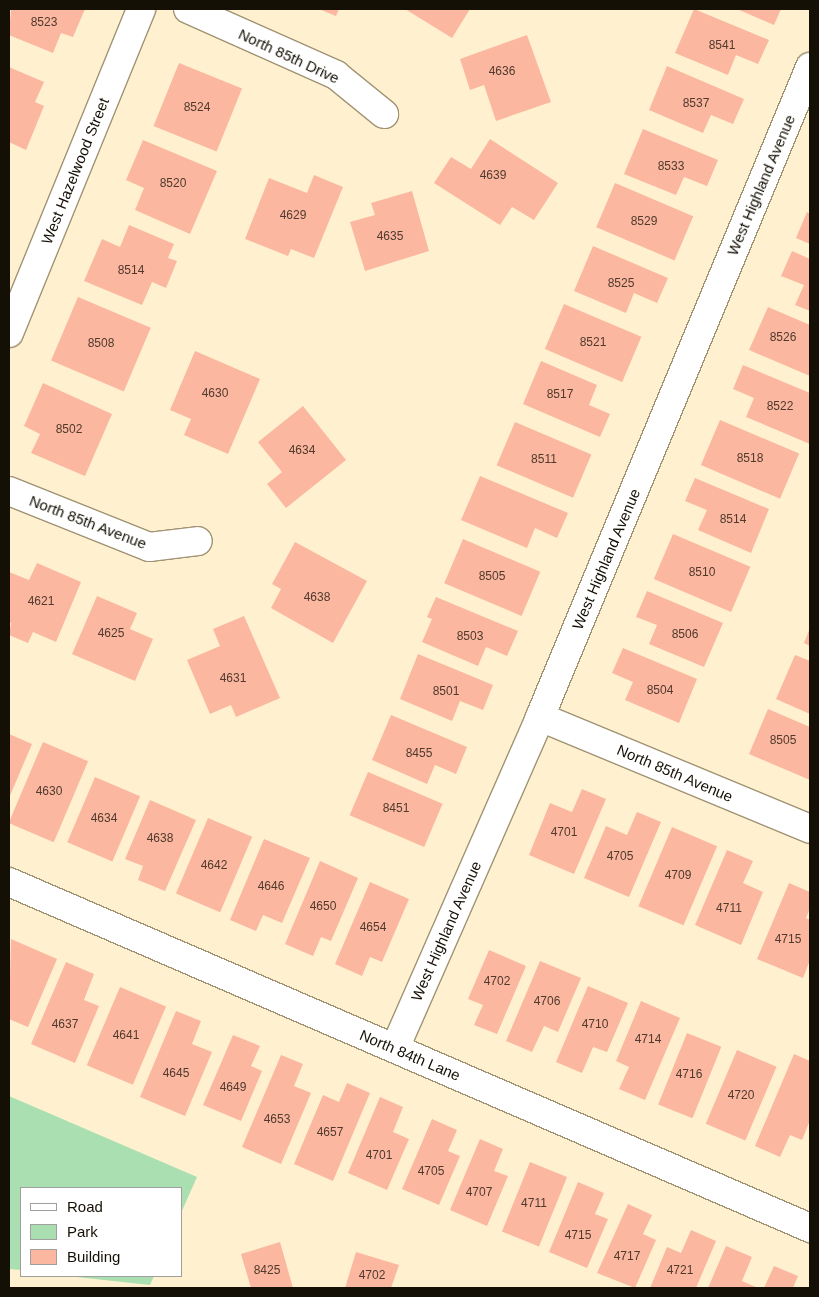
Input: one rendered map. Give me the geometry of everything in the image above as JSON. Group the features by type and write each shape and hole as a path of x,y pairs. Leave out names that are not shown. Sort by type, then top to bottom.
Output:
{"street":[{"name":"West Hazelwood Street","path":"9,333 141,9"},
{"name":"North 85th Drive","path":"188,9 336,75 384,114"},
{"name":"West Highland Avenue","path":"395,1048 540,717 810,67"},
{"name":"North 85th Avenue","path":"9,491 149,547 198,541"},
{"name":"North 85th Avenue","path":"540,717 810,830"},
{"name":"North 84th Lane","path":"9,882 810,1228"}],"green space":[{"path":"9,1096 197,1177 182,1211 182,1187 20,1187 20,1270 9,1269"},
{"path":"76,1277 154,1277 150,1285"}],"building":[{"path":"11,9 85,9 73,37 61,33 53,53 9,35"},
{"path":"319,9 339,9 336,16"},
{"path":"405,9 470,9 452,38"},
{"path":"694,9 769,40 758,64 736,55 728,75 675,53"},
{"path":"737,9 781,9 774,25"},
{"path":"527,35 551,102 496,121 484,85 470,90 460,59"},
{"path":"179,63 242,88 217,152 154,126"},
{"path":"667,66 744,99 733,124 711,115 703,133 649,110"},
{"path":"9,67 44,82 35,102 44,106 26,150 9,142"},
{"path":"643,129 718,160 707,186 684,177 676,195 624,174"},
{"path":"490,139 558,183 534,220 512,207 500,225 434,183 451,157 471,169"},
{"path":"143,140 217,171 190,234 135,210 144,188 126,180"},
{"path":"314,175 343,187 314,258 291,249 288,256 245,239 269,178 307,193"},
{"path":"615,183 693,216 674,260 596,227"},
{"path":"412,191 429,251 365,271 350,222 375,215 371,203"},
{"path":"807,212 810,214 810,244 796,238"},
{"path":"129,225 174,244 168,258 177,261 166,288 152,282 142,305 84,281 102,239 120,247"},
{"path":"593,246 668,278 657,303 634,293 626,313 574,291"},
{"path":"792,251 810,259 810,311 795,305 804,285 781,276"},
{"path":"78,297 151,328 124,391 51,361"},
{"path":"564,304 641,337 622,382 545,349"},
{"path":"768,307 810,325 810,376 749,350"},
{"path":"195,351 260,379 228,454 184,435 191,419 170,410"},
{"path":"541,361 597,385 589,405 610,414 600,437 523,404"},
{"path":"743,365 810,393 810,444 746,417 754,398 733,389"},
{"path":"43,383 112,414 85,476 31,453 40,434 24,426"},
{"path":"303,406 346,460 286,508 267,484 282,472 258,442"},
{"path":"720,420 799,454 780,499 701,465"},
{"path":"515,422 591,454 573,498 497,465"},
{"path":"480,476 568,513 557,538 535,528 527,548 461,520"},
{"path":"695,478 769,509 751,553 698,530 707,510 685,501"},
{"path":"673,534 750,567 731,612 654,579"},
{"path":"463,539 540,572 522,616 444,583"},
{"path":"295,542 367,581 333,643 271,608 281,589 272,584"},
{"path":"37,563 81,582 56,642 33,632 28,643 9,635 11,623 9,622 9,572 29,580"},
{"path":"647,591 723,623 704,667 649,644 657,625 636,617"},
{"path":"97,596 137,613 130,629 153,639 135,681 72,654"},
{"path":"436,597 518,631 507,656 486,647 478,666 422,642 432,619 427,617"},
{"path":"244,616 280,698 236,717 231,705 210,714 187,660 220,646 213,629"},
{"path":"810,628 810,646 804,643"},
{"path":"623,648 697,679 679,723 625,700 633,682 612,673"},
{"path":"418,654 493,685 483,710 460,701 452,721 400,699"},
{"path":"795,655 810,661 810,714 776,699"},
{"path":"768,709 810,727 810,780 749,754"},
{"path":"391,715 467,747 456,774 435,765 427,784 372,760"},
{"path":"9,734 32,744 9,798"},
{"path":"43,742 88,761 54,842 9,823"},
{"path":"368,772 443,804 424,847 350,815"},
{"path":"95,777 140,796 112,862 67,842"},
{"path":"582,789 606,799 574,874 529,855 550,803 572,812"},
{"path":"150,800 196,820 165,891 138,880 143,866 125,859"},
{"path":"637,812 661,822 629,897 584,878 606,826 627,835"},
{"path":"208,818 252,837 220,912 176,893"},
{"path":"672,827 717,846 684,925 638,906"},
{"path":"264,839 310,858 282,923 263,915 256,931 230,920"},
{"path":"727,850 753,861 743,883 763,892 741,945 695,925"},
{"path":"320,861 358,878 331,941 321,937 313,956 285,944"},
{"path":"370,882 409,899 382,962 370,957 362,976 335,964"},
{"path":"789,883 810,892 810,908 806,918 810,920 810,960 803,978 757,959"},
{"path":"11,939 57,959 28,1027 9,1019"},
{"path":"489,950 526,966 497,1034 474,1025 483,1005 468,999"},
{"path":"540,961 581,978 558,1032 544,1026 532,1052 506,1041"},
{"path":"66,962 94,974 84,1000 99,1006 75,1063 31,1044"},
{"path":"588,986 628,1003 607,1052 593,1047 582,1073 556,1062"},
{"path":"120,987 166,1007 133,1085 87,1065"},
{"path":"641,1001 680,1018 645,1100 619,1089 629,1067 616,1061"},
{"path":"176,1011 201,1021 192,1044 212,1052 185,1116 140,1097"},
{"path":"687,1033 721,1047 692,1118 658,1104"},
{"path":"233,1035 260,1046 251,1066 262,1071 241,1121 203,1105"},
{"path":"737,1050 777,1067 745,1140 706,1124"},
{"path":"794,1054 810,1061 810,1120 802,1140 790,1135 780,1157 755,1146"},
{"path":"281,1055 303,1064 294,1086 311,1093 281,1164 242,1147"},
{"path":"347,1083 370,1093 333,1181 294,1164 323,1095 339,1102"},
{"path":"380,1097 403,1107 393,1132 409,1139 387,1190 348,1173"},
{"path":"432,1119 457,1130 448,1151 460,1156 439,1205 402,1189"},
{"path":"480,1139 503,1149 494,1171 508,1176 487,1226 450,1210"},
{"path":"530,1162 567,1177 539,1247 502,1232"},
{"path":"578,1182 604,1193 595,1214 608,1219 587,1268 549,1252"},
{"path":"628,1204 652,1215 643,1234 656,1240 635,1288 597,1273"},
{"path":"691,1230 716,1241 696,1288 650,1288 667,1247 681,1253"},
{"path":"280,1242 293,1288 251,1288 241,1254"},
{"path":"726,1246 752,1257 742,1281 758,1288 708,1288"},
{"path":"356,1252 399,1265 391,1288 345,1288"},
{"path":"774,1266 798,1276 793,1288 764,1288"}]}
